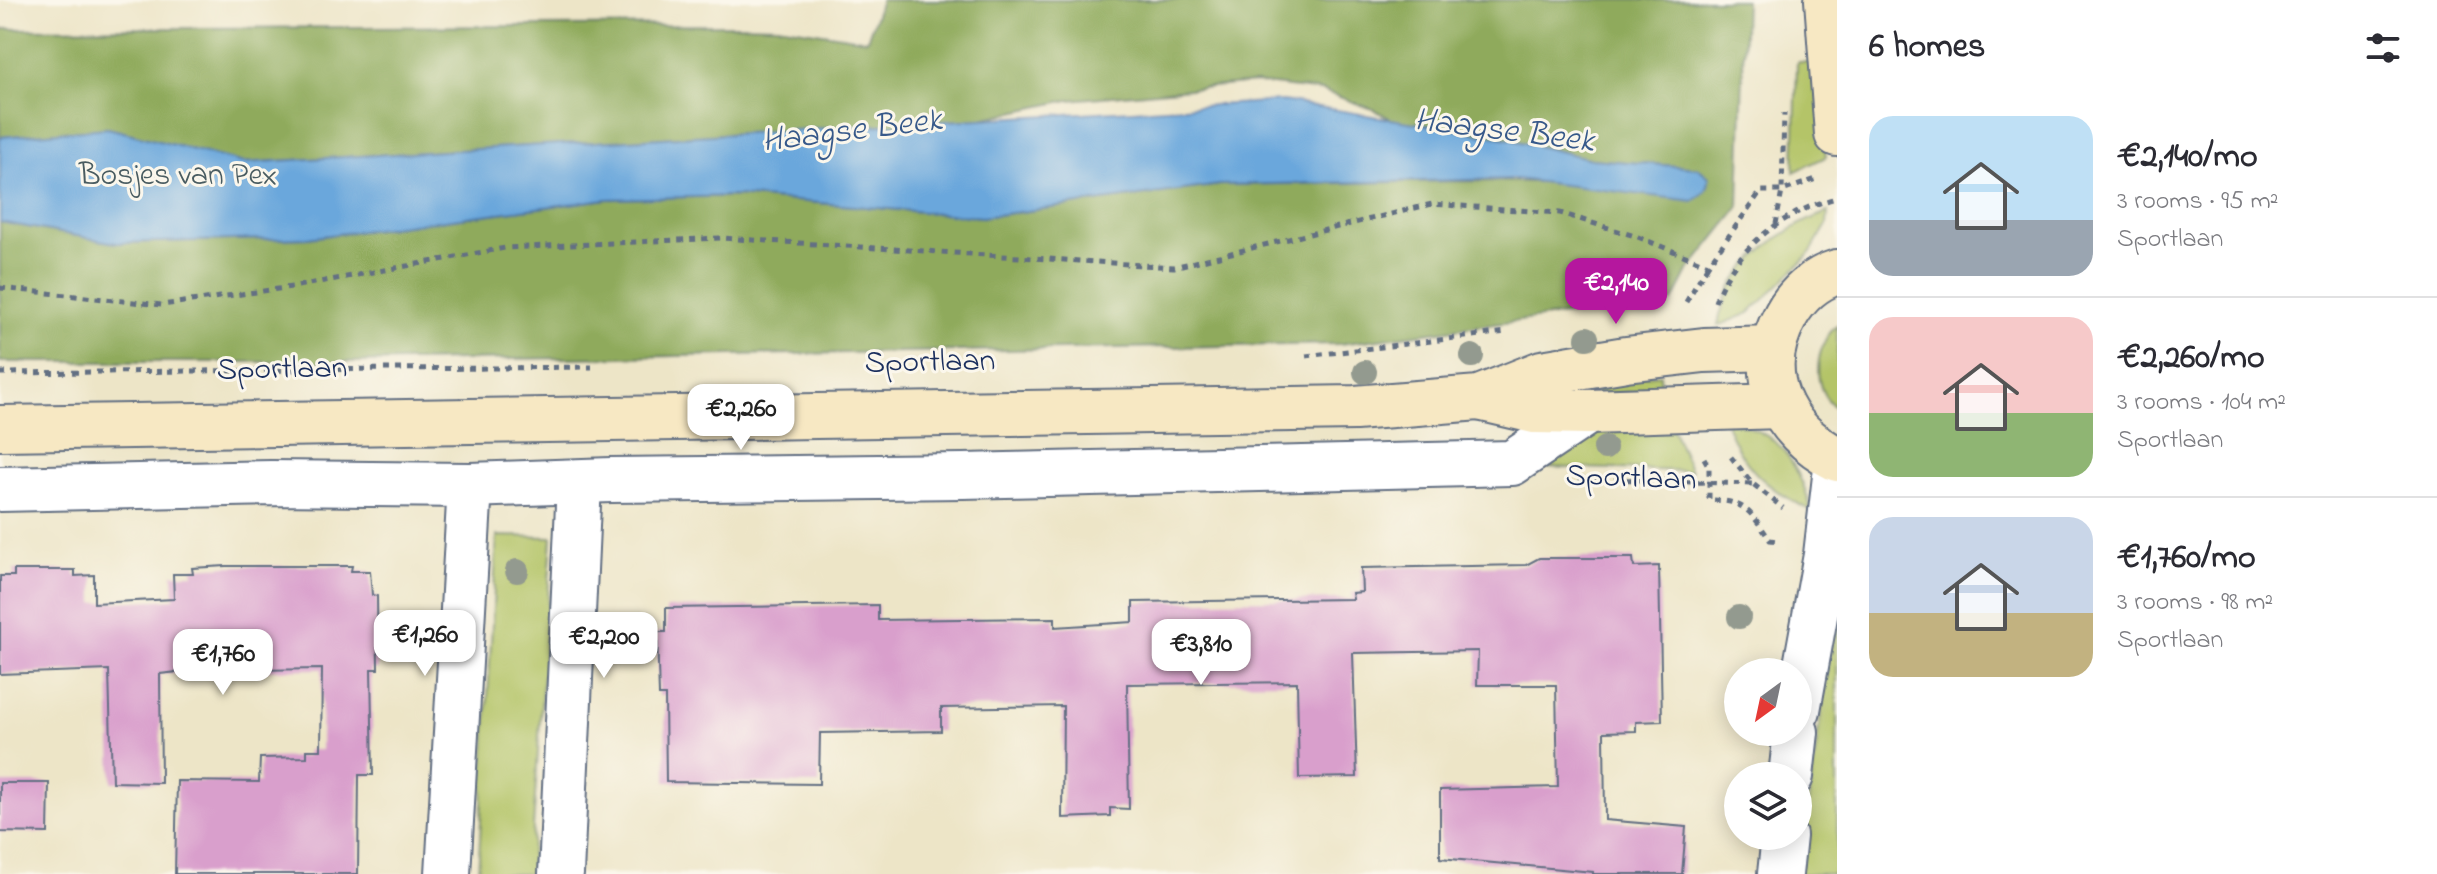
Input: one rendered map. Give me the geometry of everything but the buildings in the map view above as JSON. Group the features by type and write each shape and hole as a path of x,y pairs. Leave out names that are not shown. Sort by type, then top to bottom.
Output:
{"main road":[{"path":"1827,0 1837,134"},
{"path":"1837,272 1808,288 1792,305 1780,326 1773,348 1774,388 1781,406 1804,438 1837,459"},
{"name":"Sportlaan","path":"0,428 1355,408 1479,398 1542,373 1626,359 1704,350 1773,348"},
{"name":"Sportlaan","path":"1479,398 1535,411 1781,406"}],"street":[{"name":"Sportlaan","path":"1512,463 1588,412"},
{"path":"1807,658 1826,555 1837,459"},
{"path":"0,489 271,483 470,485 1512,463"},
{"path":"561,874 579,483"},
{"path":"448,874 470,485"},
{"path":"1780,874 1783,850"}],"path":[{"path":"0,288 162,305 292,287 505,248 721,238 1174,267 1432,204 1560,213 1638,237 1708,265 1761,191 1782,191 1823,177"},
{"path":"1776,224 1808,207 1837,198"},
{"path":"1292,357 1514,331"},
{"name":"Sportlaan","path":"0,373 595,367"},
{"name":"Sportlaan","path":"1512,463 1542,477 1753,484"}],"green space":[{"name":"Bosjes van Pex","path":"881,0 1745,0 1739,208 1689,270 1673,301 1340,344 355,362 0,362 0,222 116,243 307,238 607,199 738,196 982,217 1220,185 1538,182 1697,168 1591,159 1504,138 1393,120 1323,91 1255,83 1069,100 981,119 243,163 108,128 0,137 0,29 739,25 778,26 867,40"},
{"path":"1797,62 1813,62 1826,157 1794,172"},
{"path":"1828,212 1827,225 1809,255 1750,313 1718,326 1723,306 1743,270 1774,241"},
{"path":"1837,325 1837,409 1822,390 1818,367 1824,344"},
{"path":"1660,374 1661,390 1560,397 1559,383"},
{"path":"1725,420 1760,432 1783,450 1799,476 1812,511 1782,494 1758,475 1739,451"},
{"path":"1670,424 1691,471 1541,467 1601,431"},
{"path":"497,536 552,537 530,874 478,874"},
{"path":"1837,601 1837,874 1798,874 1801,850 1812,850 1812,776"}],"water":[{"name":"Haagse Beek","path":"1283,101 1504,138 1591,159 1698,168 1709,177 1708,186 1693,201 1516,179 1220,185 982,217 738,196 607,199 307,238 116,243 0,222 0,137 108,128 244,163"}]}
